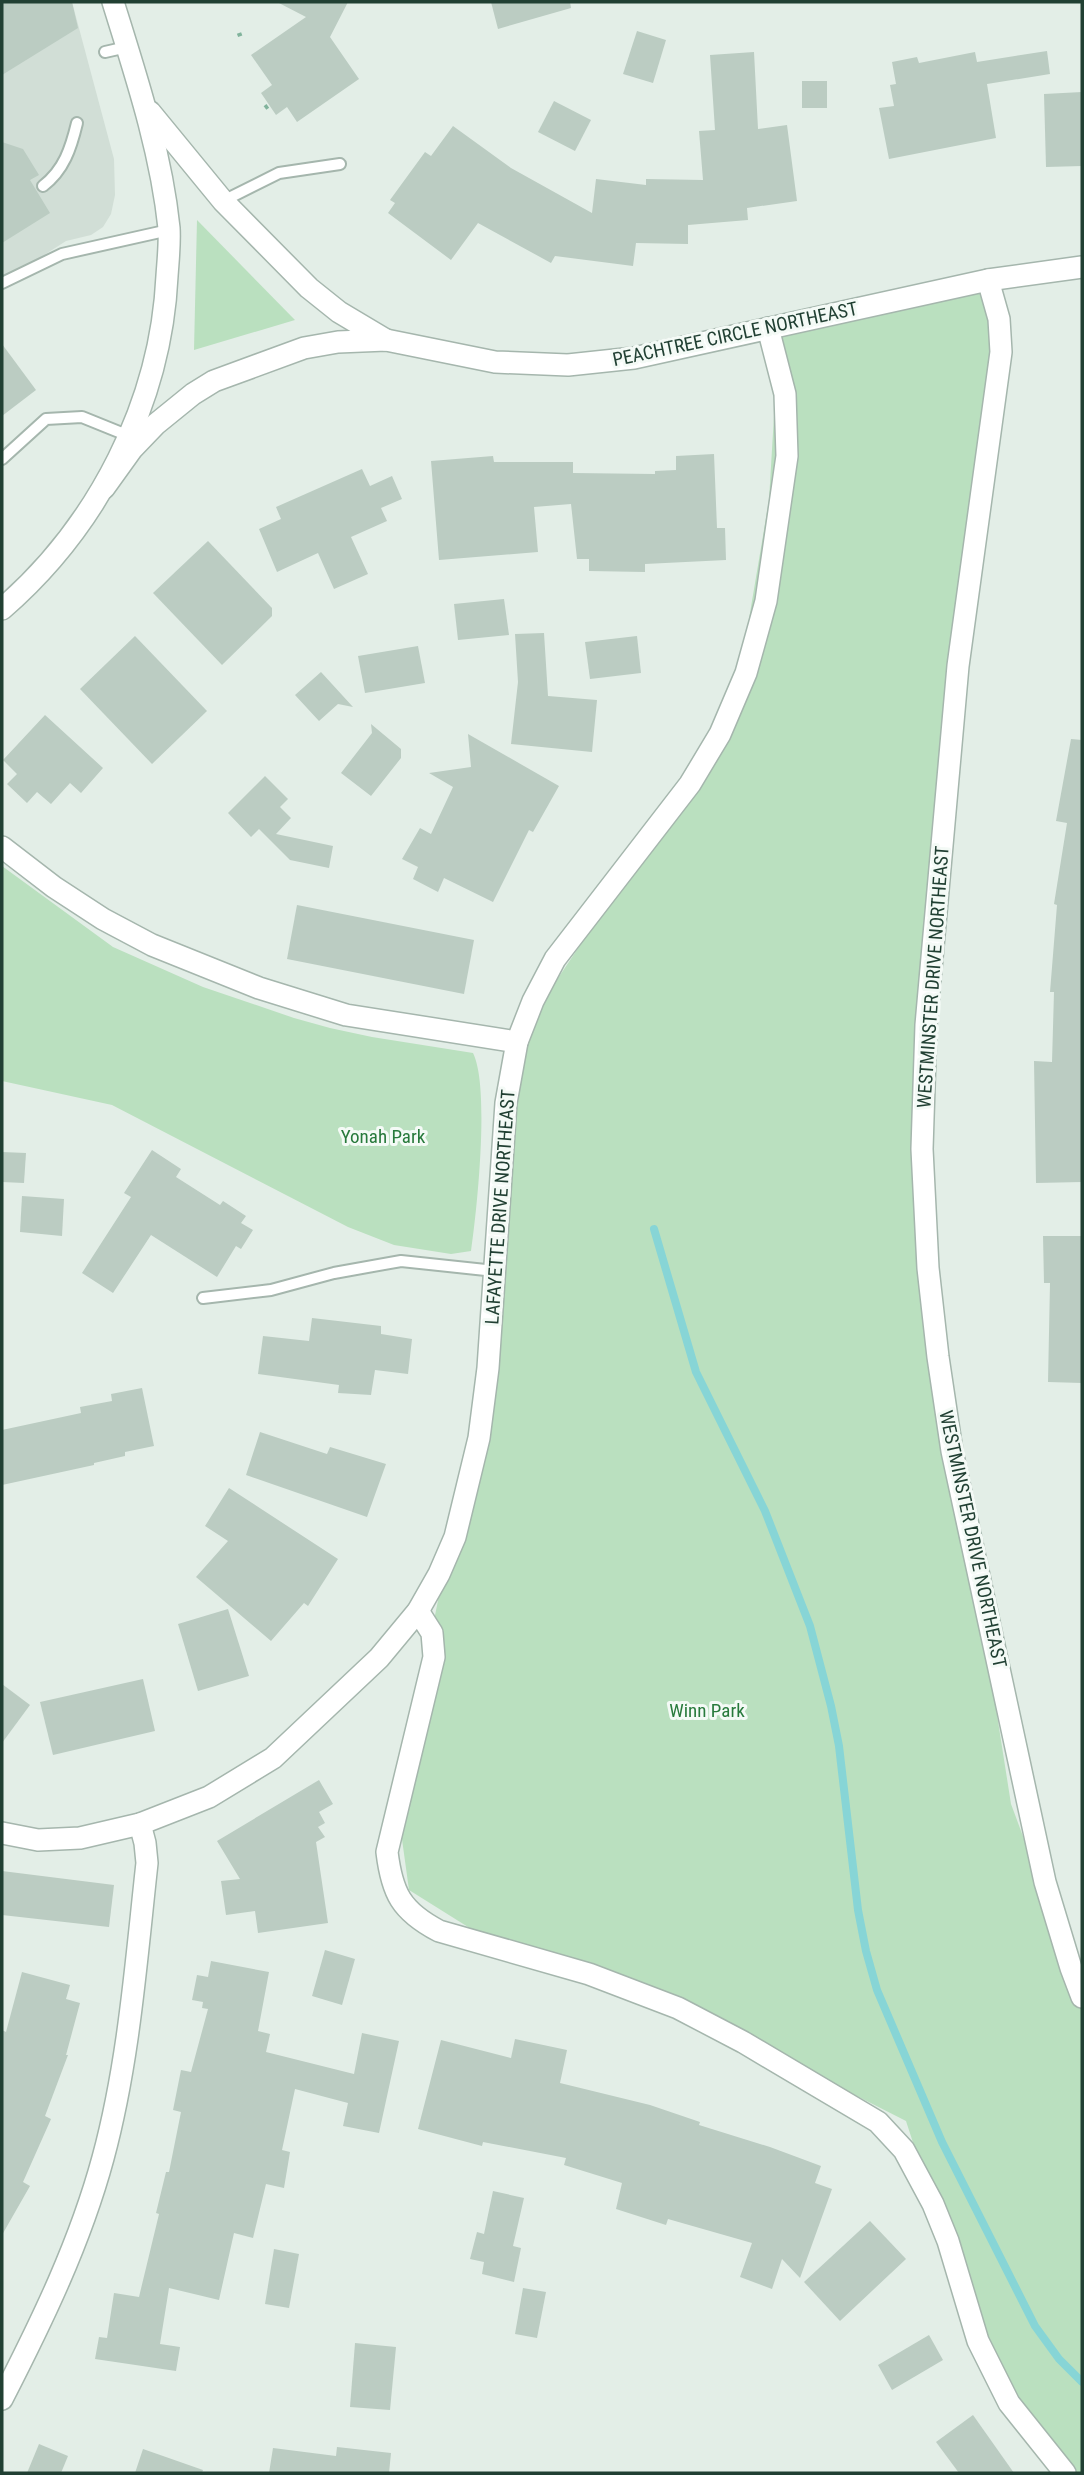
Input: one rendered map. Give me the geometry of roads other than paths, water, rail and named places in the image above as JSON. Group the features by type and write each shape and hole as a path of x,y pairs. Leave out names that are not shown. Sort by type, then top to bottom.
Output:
{"street":[{"path":"2,610 24,590 61,547 104,488 129,436 158,351 164,316 169,230 145,107 113,2"},
{"name":"PEACHTREE CIRCLE NORTHEAST","path":"145,107 223,201 309,288 339,312 386,340"},
{"name":"PEACHTREE CIRCLE NORTHEAST","path":"104,488 132,449 156,424 193,394 214,381 304,348 338,342 386,340 495,362 568,365 634,358 988,280 1082,267"},
{"name":"WESTMINSTER DRIVE NORTHEAST","path":"988,280 999,318 1001,352 958,666 926,1025 922,1149 928,1268 937,1357 958,1478 1045,1882 1082,1997"},
{"name":"LAFAYETTE DRIVE NORTHEAST","path":"2,1833 38,1840 80,1838 140,1824 209,1797 273,1758 380,1658 418,1611 439,1574 455,1537 479,1438 488,1368 506,1103 517,1042 533,1000 555,959 690,784 720,734 746,673 766,601 788,456 785,394 768,328"},
{"path":"2,847 54,887 103,919 152,945 259,988 346,1015 517,1042"},
{"path":"418,1611 432,1633 434,1657 387,1852 390,1881 404,1906 420,1921 439,1931 589,1974 678,2008 743,2042 878,2122 904,2150 933,2204 948,2241 978,2341 1010,2403 1065,2473"},
{"path":"2,2399 50,2305 79,2233 103,2159 120,2086 134,1984 147,1863 140,1824"}],"lane":[{"path":"105,52 127,47"},
{"path":"43,186 52,180 63,164 72,146 77,123"},
{"path":"223,201 279,173 340,164"},
{"path":"2,283 62,254 169,230"},
{"path":"2,458 46,419 82,417 129,436"},
{"path":"203,1298 271,1290 334,1273 401,1261 495,1271"}],"waterway":[{"path":"654,1229 696,1372 765,1511 810,1626 839,1746 858,1910 877,1990 942,2142 1035,2326 1059,2359 1082,2382"}],"park label":[{"name":"Yonah Park","path":"383,1136"},
{"name":"Winn Park","path":"707,1710"}]}
